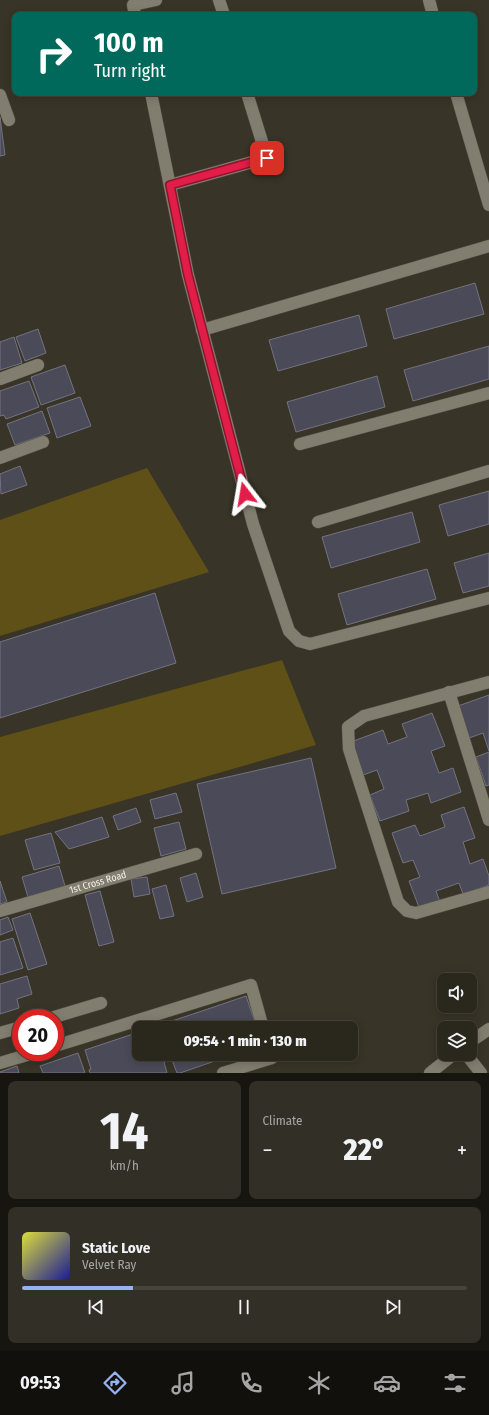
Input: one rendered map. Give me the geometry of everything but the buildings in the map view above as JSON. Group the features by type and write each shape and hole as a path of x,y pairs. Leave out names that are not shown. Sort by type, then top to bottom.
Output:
{"street":[{"path":"134,12 133,5 156,0"},
{"path":"219,0 223,12"},
{"path":"429,0 432,12"},
{"path":"0,95 9,120"},
{"path":"152,96 188,275 202,330 253,524 289,631 299,641 310,644 489,598"},
{"path":"170,185 267,158 248,96"},
{"path":"457,96 489,205"},
{"path":"202,330 489,246"},
{"path":"0,379 38,365"},
{"path":"300,444 489,393"},
{"path":"0,458 43,442"},
{"path":"318,522 489,471"},
{"path":"489,682 364,716 348,727 349,749 398,902 407,911 416,913 489,892"},
{"path":"449,692 489,820"},
{"name":"1st Cross Road","path":"0,910 196,854"},
{"path":"135,1021 251,985 261,1021"},
{"path":"64,1014 101,1003"},
{"path":"64,1043 132,1022"},
{"path":"477,1037 489,1028"},
{"path":"0,1033 12,1030"},
{"path":"0,1063 12,1059"},
{"path":"223,1073 262,1061"},
{"path":"430,1073 445,1061"},
{"path":"472,1061 482,1073"}],"shaded area":[{"path":"147,468 209,572 0,636 0,520"},
{"path":"282,660 316,745 0,836 0,737"}],"route":[{"path":"245,494 188,275 170,185 267,158"}]}
